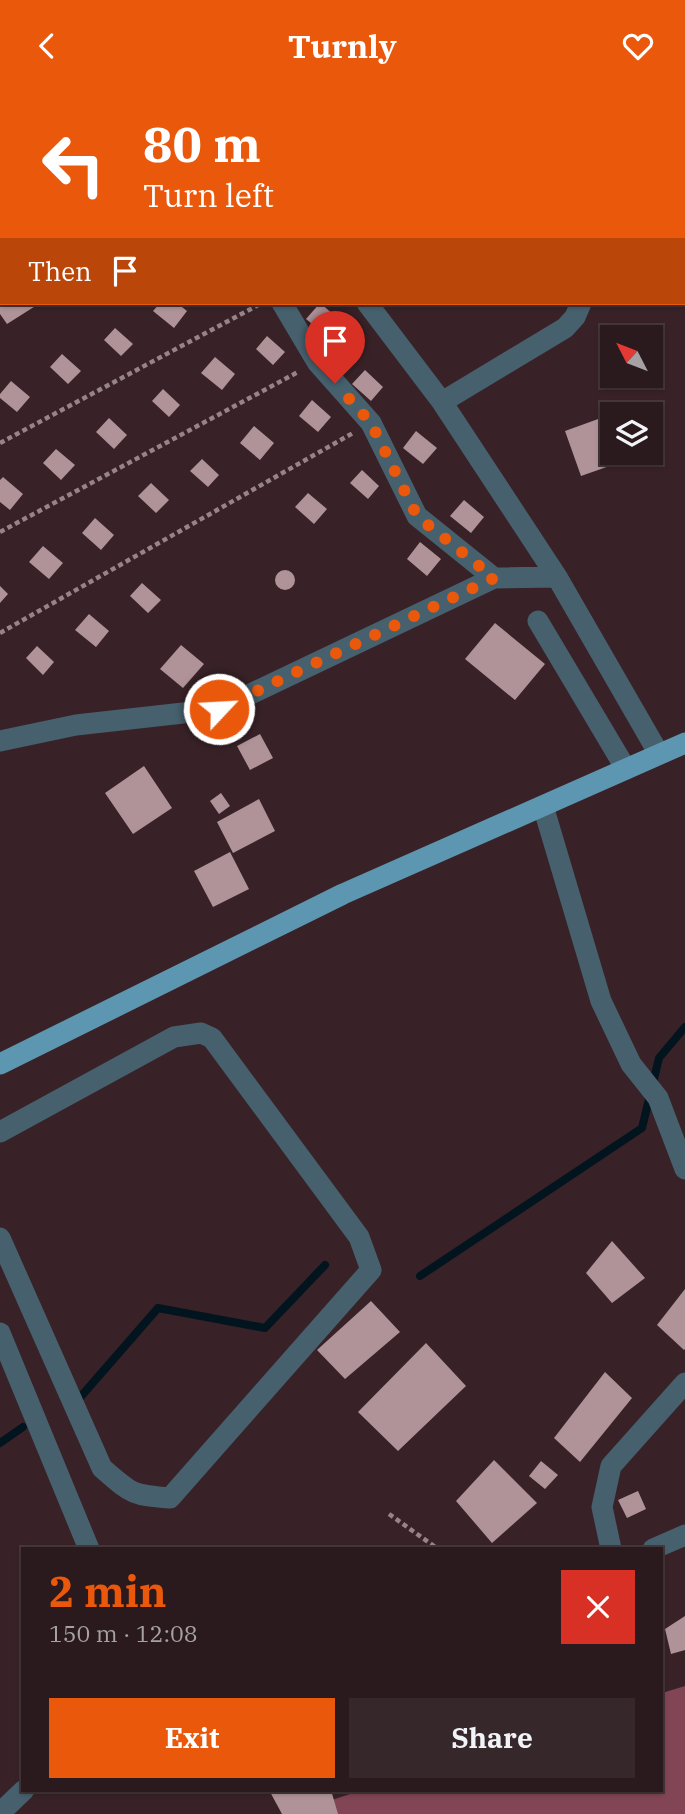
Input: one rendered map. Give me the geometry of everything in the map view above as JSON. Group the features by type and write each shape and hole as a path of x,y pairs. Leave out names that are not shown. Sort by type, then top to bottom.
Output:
{"main road":[{"path":"0,1065 343,894 685,743"}],"street":[{"path":"283,305 317,362 371,423 417,516 494,578"},
{"path":"369,305 442,402 557,577 659,754"},
{"path":"442,402 565,328 575,317 580,305"},
{"path":"0,741 76,725 219,709 494,578 557,577"},
{"path":"538,621 626,769"},
{"path":"543,806 601,1001 631,1064 658,1097 685,1169"},
{"path":"0,1132 174,1037 201,1033 212,1038 359,1237 371,1270 170,1498 131,1493 102,1468 4,1262 0,1238"},
{"path":"0,1333 88,1547"},
{"path":"611,1547 602,1507 611,1466 685,1383"},
{"path":"658,1547 685,1535"},
{"path":"0,1813 22,1792"}],"path":[{"path":"0,443 258,305"},
{"path":"0,533 317,362"},
{"path":"0,633 371,423"},
{"path":"389,1514 435,1547"}],"shaded area":[{"path":"685,1686 685,1814 308,1814 320,1804 356,1792 663,1792 663,1693"}],"building":[{"path":"0,305 37,305 7,324 0,314"},
{"path":"158,305 180,305 187,311 174,328 153,311"},
{"path":"318,305 322,305 340,320 327,336 306,319"},
{"path":"115,328 133,344 121,356 104,340"},
{"path":"267,336 285,352 273,365 256,349"},
{"path":"62,354 81,371 68,384 50,367"},
{"path":"215,357 235,374 222,390 201,373"},
{"path":"365,370 383,387 371,401 352,384"},
{"path":"11,381 30,397 17,412 0,398 0,394"},
{"path":"163,389 180,405 169,417 152,401"},
{"path":"312,400 331,417 318,432 299,416"},
{"path":"109,418 127,435 114,449 96,432"},
{"path":"600,418 600,465 612,465 581,476 565,431"},
{"path":"254,426 274,443 260,460 240,443"},
{"path":"416,431 437,448 423,464 403,448"},
{"path":"56,449 75,465 61,480 43,463"},
{"path":"202,459 219,475 208,487 190,471"},
{"path":"362,470 379,486 368,499 350,483"},
{"path":"3,477 23,494 10,510 0,502 0,480"},
{"path":"151,483 169,500 156,513 138,496"},
{"path":"308,493 327,509 314,524 295,507"},
{"path":"464,500 484,517 471,533 450,516"},
{"path":"95,518 114,535 101,550 82,533"},
{"path":"420,542 441,559 427,576 407,559"},
{"path":"43,546 63,563 49,579 29,562"},
{"path":"281,570 289,570 295,580 289,590 281,590 275,584 275,576"},
{"path":"142,583 161,600 148,613 130,596"},
{"path":"0,586 8,594 0,603"},
{"path":"89,614 109,631 96,647 75,630"},
{"path":"495,623 545,664 515,700 465,659"},
{"path":"181,645 204,664 183,688 160,669"},
{"path":"37,646 54,662 43,675 26,658"},
{"path":"260,734 273,758 250,770 237,746"},
{"path":"144,766 172,808 133,834 105,793"},
{"path":"221,793 230,806 219,814 210,801"},
{"path":"259,799 275,831 233,853 217,822"},
{"path":"230,852 249,889 213,907 194,871"},
{"path":"612,1241 645,1278 612,1303 586,1273"},
{"path":"685,1289 685,1349 684,1350 657,1325"},
{"path":"371,1301 400,1332 345,1379 317,1350"},
{"path":"426,1343 466,1386 398,1451 358,1412"},
{"path":"605,1372 632,1398 580,1462 554,1438"},
{"path":"494,1460 537,1503 492,1543 456,1501"},
{"path":"541,1461 558,1475 545,1489 529,1476"},
{"path":"638,1491 646,1509 627,1518 618,1500"},
{"path":"685,1616 685,1650 671,1654 665,1629"},
{"path":"270,1792 332,1792 338,1814 282,1814"}],"waterway":[{"path":"420,1276 642,1128 659,1058 685,1027"},
{"path":"77,1401 158,1308 265,1328 325,1265"},
{"path":"0,1443 23,1427"}],"route":[{"path":"219,709 494,578 417,516 371,423 335,383"}]}
